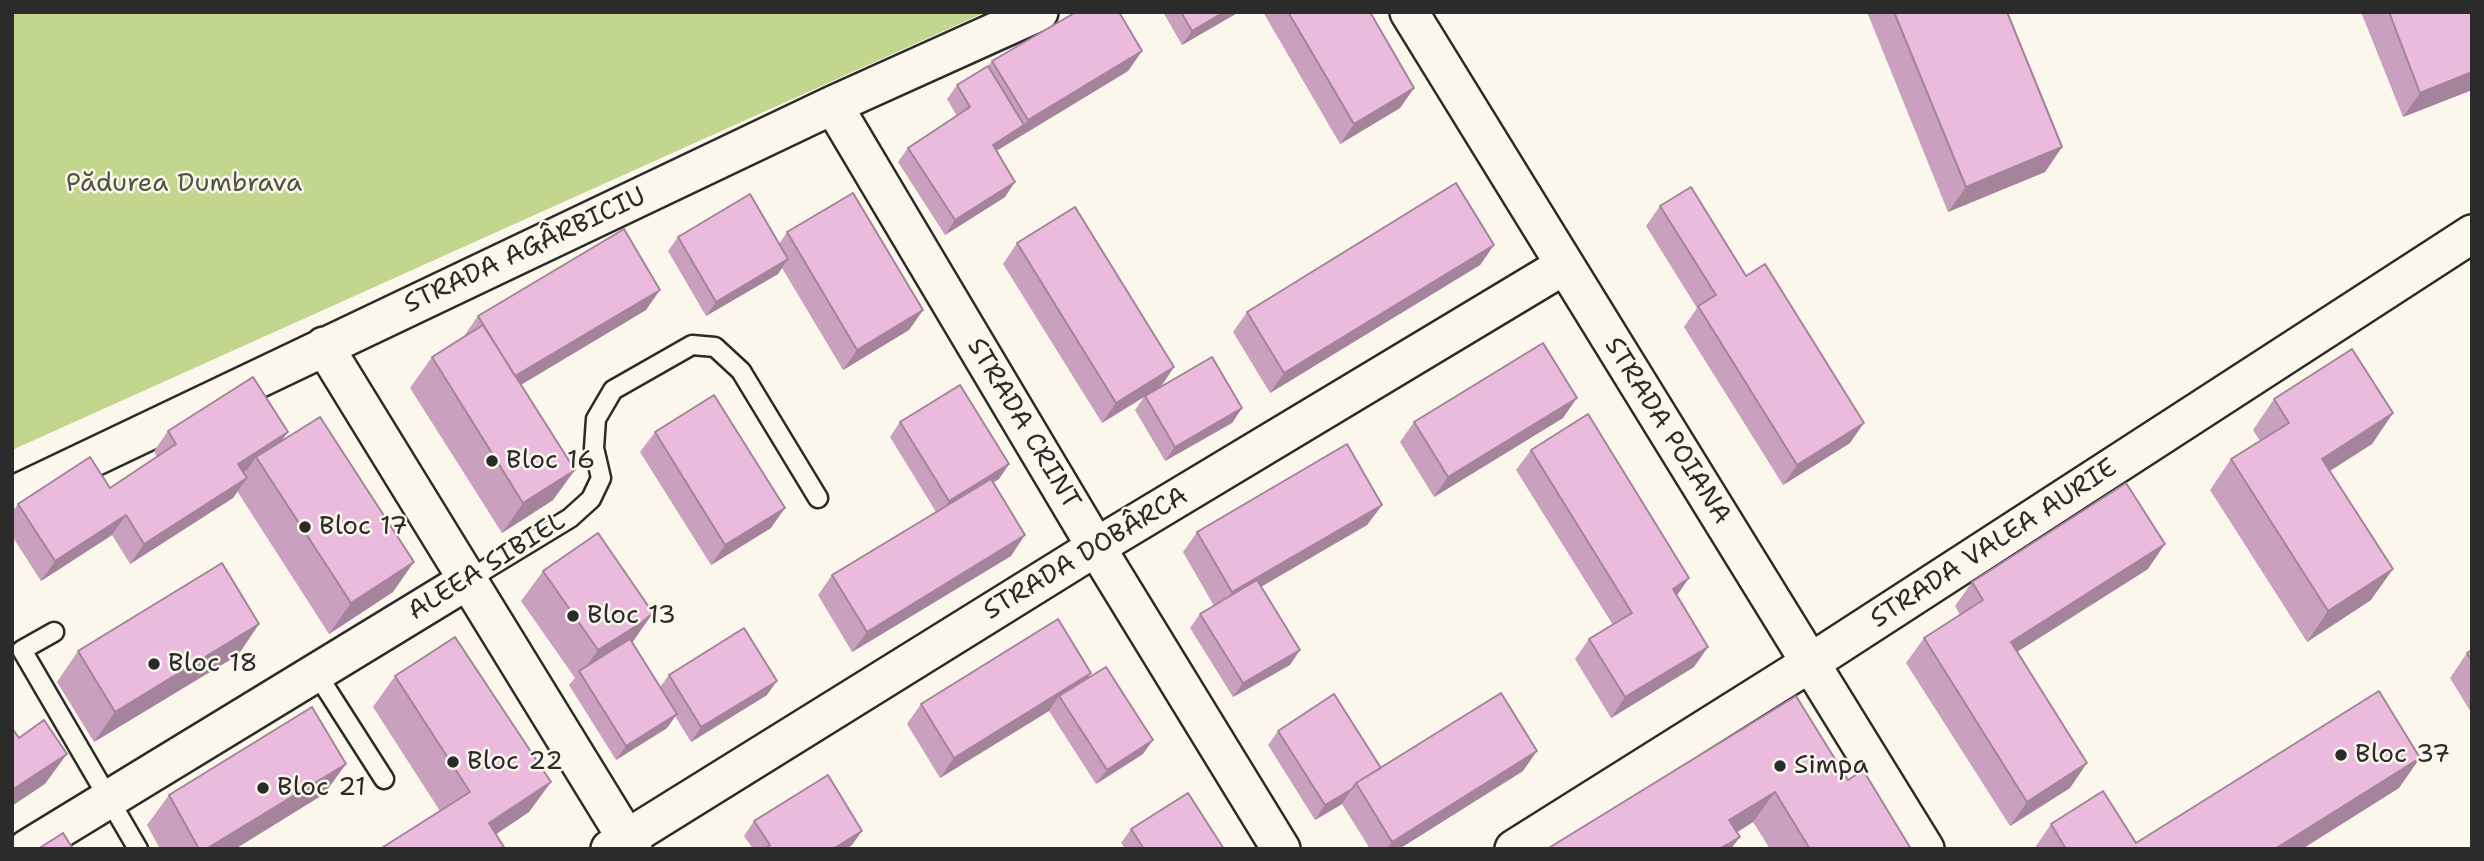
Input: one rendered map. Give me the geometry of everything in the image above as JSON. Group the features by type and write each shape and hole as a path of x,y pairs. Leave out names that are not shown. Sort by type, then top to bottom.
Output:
{"street":[{"name":"STRADA AGÂRBICIU","path":"12,496 833,105 1039,12"},
{"name":"STRADA POIANA","path":"1409,12 1925,849"},
{"name":"STRADA CRINT","path":"833,105 1096,547 1281,849"},
{"name":"STRADA VALEA AURIE","path":"1514,849 1810,663 2472,234"},
{"name":"STRADA DOBÂRCA","path":"623,845 1096,547 1564,265"},
{"path":"324,346 467,580 623,845"},
{"name":"ALEEA SIBIEL","path":"26,849 467,580"}],"lane":[{"name":"ALEEA SIBIEL","path":"467,580 570,518 591,499 601,478 594,448 596,419 613,390 692,345 715,347 741,371 818,498"},
{"path":"54,632 22,650 138,849"},
{"path":"315,671 384,779"}],"green space":[{"name":"Pădurea Dumbrava","path":"12,12 986,12 12,450"}],"building":[{"path":"1076,12 1119,12 1142,51 1028,120 992,61"},
{"path":"1181,12 1224,12 1192,31"},
{"path":"1288,12 1370,12 1414,88 1354,124"},
{"path":"1894,12 2007,12 2062,147 1966,187"},
{"path":"2389,12 2472,12 2472,72 2420,93"},
{"path":"988,66 1024,125 993,145 1015,182 955,220 908,148 970,107 957,85"},
{"path":"1456,183 1494,245 1284,373 1247,312"},
{"path":"1691,187 1746,276 1765,264 1864,423 1797,465 1698,306 1716,295 1660,206"},
{"path":"853,193 923,310 857,350 787,232"},
{"path":"750,194 788,259 716,302 678,237"},
{"path":"1075,207 1174,367 1116,403 1017,243"},
{"path":"624,229 660,290 515,376 478,316"},
{"path":"483,325 575,470 523,503 432,357"},
{"path":"1543,343 1577,398 1448,477 1414,422"},
{"path":"2352,349 2393,413 2322,459 2393,569 2328,611 2231,459 2289,423 2274,399"},
{"path":"1212,357 1242,408 1175,447 1145,396"},
{"path":"253,377 288,432 238,464 247,478 144,544 126,515 55,561 18,504 90,457 110,488 176,444 168,431"},
{"path":"960,385 1009,464 949,501 900,422"},
{"path":"714,395 785,508 725,545 655,432"},
{"path":"1588,414 1689,578 1673,589 1708,647 1625,697 1589,639 1632,613 1531,450"},
{"path":"320,417 414,562 351,603 256,457"},
{"path":"1347,444 1382,505 1232,592 1197,532"},
{"path":"991,479 1025,535 867,632 832,575"},
{"path":"2126,483 2165,544 2011,642 2087,763 2027,802 1924,638 1983,600 1972,582"},
{"path":"598,533 653,613 598,650 543,571"},
{"name":"Bloc 18","path":"222,563 259,624 115,712 78,651"},
{"path":"1257,580 1300,650 1243,683 1200,614"},
{"path":"1058,619 1091,673 954,758 921,704"},
{"path":"744,628 777,681 701,727 669,675"},
{"path":"455,637 551,782 489,823 505,849 380,849 470,792 395,676"},
{"path":"630,639 677,714 626,746 579,671"},
{"path":"1106,667 1153,740 1107,770 1059,696"},
{"path":"2379,691 2420,758 2275,849 2066,849 2051,824 2103,791 2136,843"},
{"path":"1501,693 1537,751 1392,842 1356,783"},
{"path":"1334,694 1381,768 1325,805 1278,731"},
{"path":"1796,696 1848,780 1863,770 1911,849 1810,849 1775,792 1729,820 1740,837 1719,849 1547,849"},
{"name":"Bloc 21","path":"312,707 346,764 206,849 199,849 169,795"},
{"path":"44,720 67,754 12,790 12,728 19,738"},
{"path":"828,775 862,831 833,849 764,849 770,845 754,821"},
{"path":"1188,793 1224,849 1144,849 1131,829"},
{"path":"63,833 73,849 38,849"}],"place":[{"name":"Bloc 16","path":"492,461"},
{"name":"Bloc 17","path":"305,527"},
{"name":"Bloc 13","path":"573,616"},
{"name":"Bloc 18","path":"154,664"},
{"name":"Bloc 37","path":"2341,755"},
{"name":"Bloc 22","path":"453,762"},
{"name":"Simpa","path":"1780,766"},
{"name":"Bloc 21","path":"263,788"}]}
